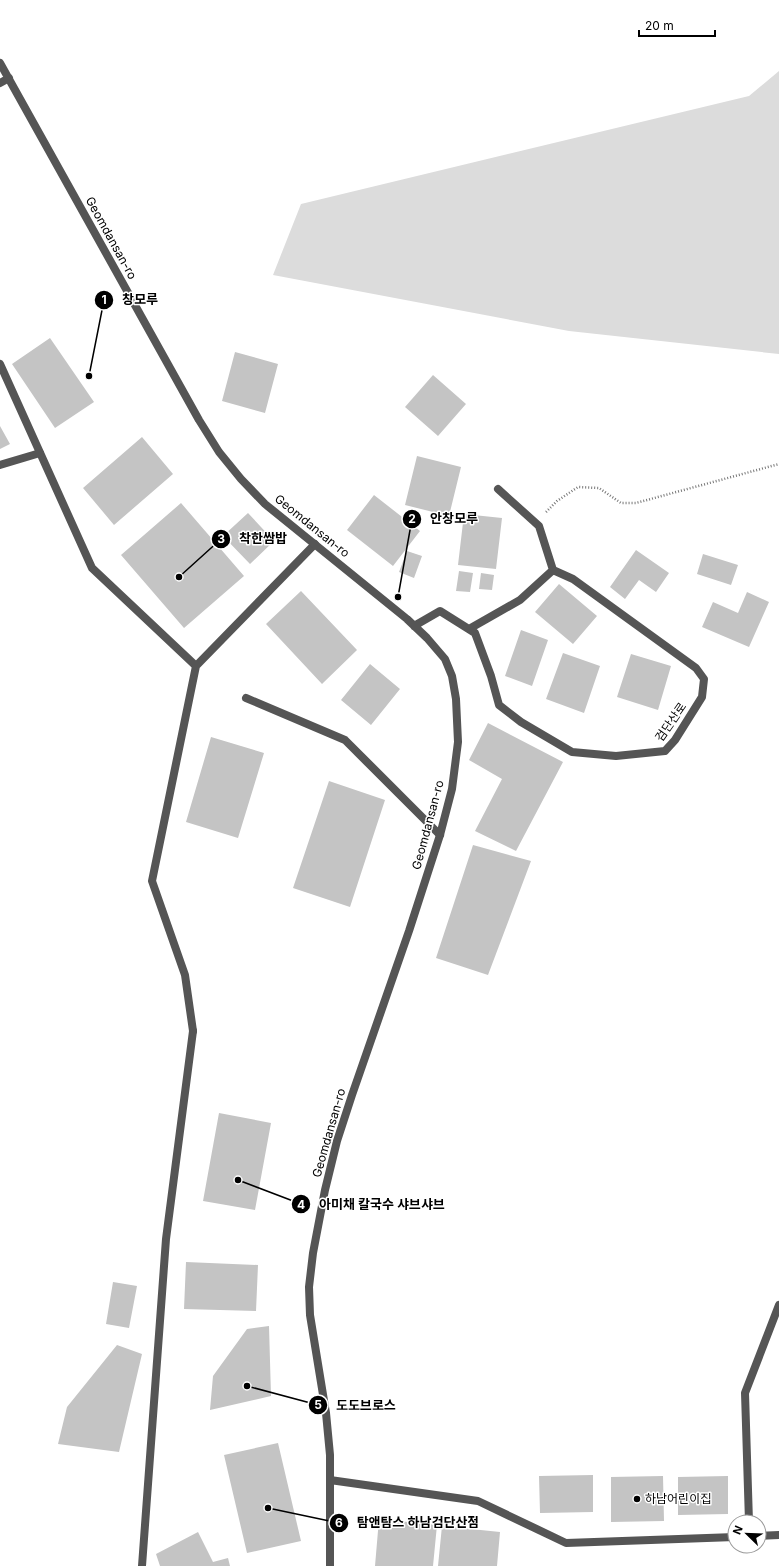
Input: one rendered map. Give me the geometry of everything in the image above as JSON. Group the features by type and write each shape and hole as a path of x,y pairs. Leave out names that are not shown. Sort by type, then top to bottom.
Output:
{"street":[{"name":"Geomdansan-ro","path":"0,63 198,420 219,452 241,479 265,504 414,626 445,659 452,676 456,699 458,742 452,789 440,835 412,924 361,1067 342,1128 325,1190 313,1253 309,1287 310,1315 326,1413 330,1456 330,1566"},
{"path":"0,83 9,78"},
{"path":"0,364 92,568 196,666"},
{"path":"0,465 40,453"},
{"path":"469,629 520,600 553,570 538,526 498,489"},
{"path":"142,1566 166,1239 193,1031 185,975 152,881 196,666 315,544"},
{"name":"검단산로","path":"414,626 440,611 475,633 491,676 499,705 521,722 572,752 616,756 665,751 675,740 702,697 704,679 696,668 572,579 553,570"},
{"path":"246,698 345,740 440,835"},
{"path":"749,1514 745,1393 779,1305"},
{"path":"330,1480 478,1501 566,1543 727,1537"},
{"path":"767,1536 779,1535"}],"path":[{"path":"538,526 546,512 557,501 578,487 598,488 621,504 636,503 779,464"}],"shaded area":[{"path":"779,71 779,354 569,331 273,275 301,204 749,96"}],"building":[{"path":"50,338 94,402 55,428 12,364"},
{"path":"235,352 278,364 265,413 222,401"},
{"path":"433,375 466,404 438,436 405,407"},
{"path":"0,426 10,444 0,449"},
{"path":"142,437 173,474 114,525 83,488"},
{"path":"417,456 461,467 449,516 405,505"},
{"path":"374,495 420,531 393,566 347,530"},
{"path":"181,503 244,576 184,628 121,555"},
{"path":"248,513 274,541 250,564 223,536"},
{"path":"464,514 502,518 496,569 458,565"},
{"path":"636,550 669,573 656,592 639,580 625,599 610,587"},
{"path":"407,551 422,556 414,578 399,572"},
{"path":"703,554 738,565 731,585 697,574"},
{"path":"459,571 473,573 470,592 456,591"},
{"path":"481,573 494,575 492,590 479,589"},
{"path":"559,584 597,616 573,644 535,612"},
{"path":"301,591 357,650 322,684 266,624"},
{"path":"747,592 769,602 749,647 702,627 713,602 738,613"},
{"path":"521,630 548,640 532,686 505,676"},
{"path":"563,653 600,666 584,713 546,699"},
{"path":"631,654 671,666 658,710 617,697"},
{"path":"370,664 400,689 371,725 341,700"},
{"path":"488,723 563,762 516,851 475,831 502,779 469,760"},
{"path":"211,737 264,753 238,838 186,822"},
{"path":"329,781 385,800 350,907 293,888"},
{"path":"473,845 531,861 488,975 436,958"},
{"path":"219,1113 271,1123 255,1210 203,1201"},
{"path":"186,1262 258,1265 256,1311 184,1309"},
{"path":"113,1282 137,1286 129,1328 106,1324"},
{"path":"269,1326 271,1396 210,1410 213,1376 247,1329"},
{"path":"117,1345 142,1354 119,1452 58,1444 67,1407"},
{"path":"278,1443 301,1541 247,1553 224,1455"},
{"path":"593,1475 593,1512 540,1513 539,1476"},
{"name":"하남어린이집","path":"663,1476 664,1521 611,1522 611,1477"},
{"path":"728,1476 728,1514 678,1515 678,1477"},
{"path":"379,1519 437,1525 433,1566 375,1566"},
{"path":"442,1526 500,1532 497,1566 438,1566"},
{"path":"198,1532 213,1562 228,1558 230,1566 160,1566 156,1554"}],"place":[{"name":"창모루","path":"89,376"},
{"name":"착한쌈밥","path":"179,577"},
{"name":"안창모루","path":"398,597"},
{"name":"아미채 칼국수 샤브샤브","path":"238,1180"},
{"name":"도도브로스","path":"247,1386"},
{"name":"하남어린이집","path":"637,1499"},
{"name":"탐앤탐스 하남검단산점","path":"268,1508"}]}
